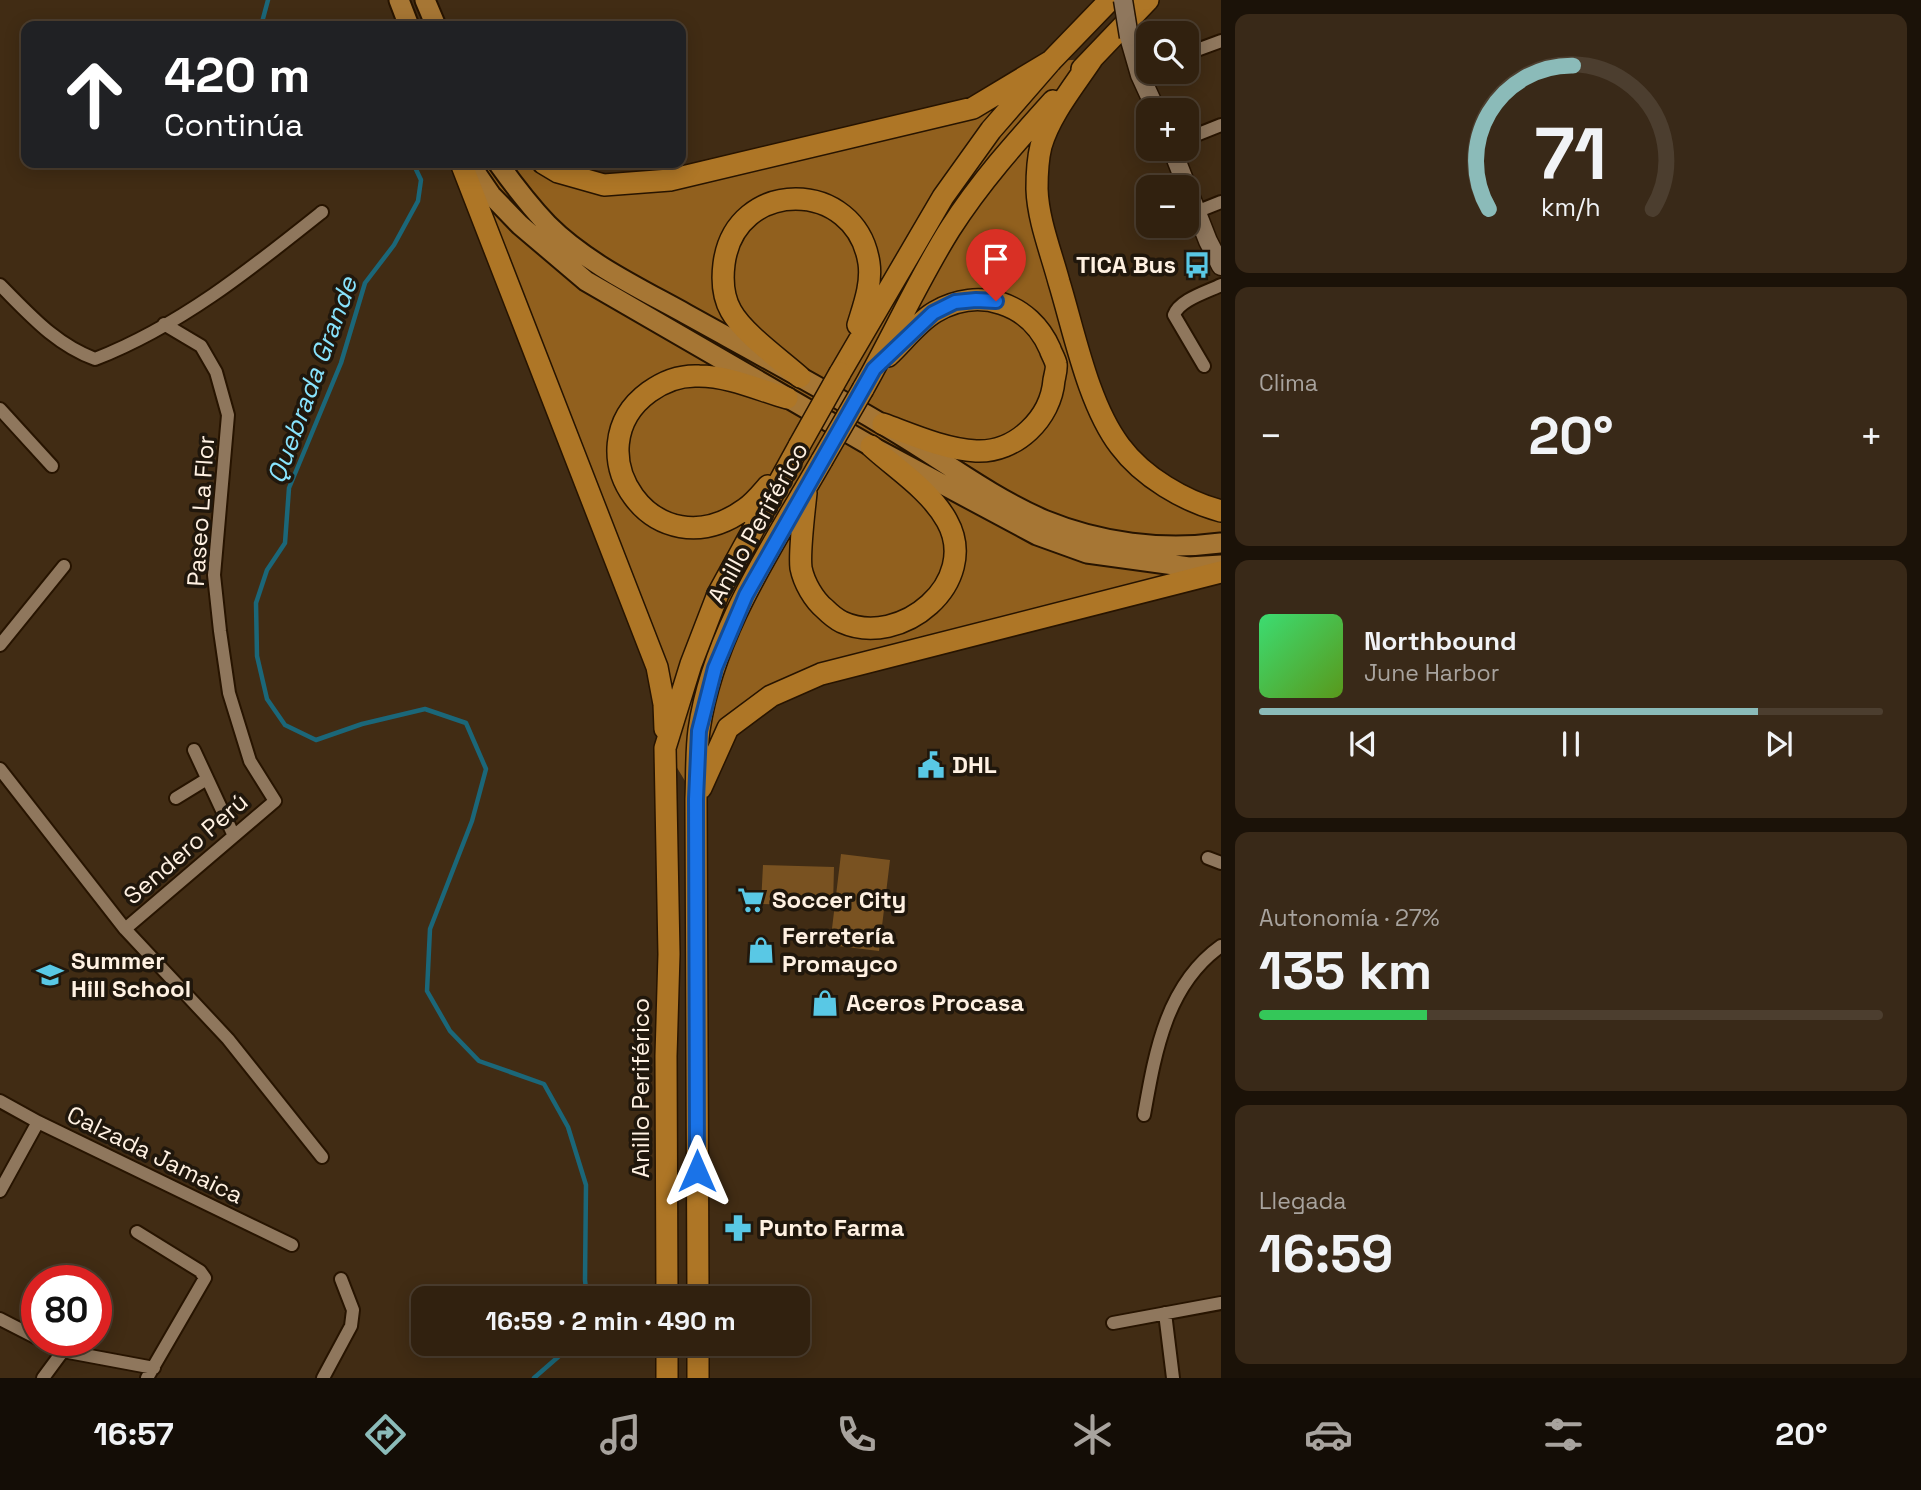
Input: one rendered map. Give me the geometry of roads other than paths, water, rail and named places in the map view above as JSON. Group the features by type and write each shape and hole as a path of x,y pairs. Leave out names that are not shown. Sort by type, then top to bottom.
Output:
{"highway":[{"name":"Anillo Periférico","path":"667,1286 666,1056 669,954 665,748 691,664 710,614 794,455 943,197 991,130 1051,61 1110,0"},
{"name":"Anillo Periférico","path":"698,1286 696,799 699,731 715,668 746,595 948,232 975,191 1006,153 1149,0"},
{"path":"1092,59 1049,127 1040,148 1037,190 1043,225 1090,386 1103,418 1120,446 1146,472 1181,495 1221,511"},
{"path":"551,168 604,185 670,180 973,108 1051,61"},
{"path":"463,168 657,667 664,704 665,748"},
{"path":"800,377 746,329 732,312 725,297 722,274 725,251 735,230 752,213 774,202 795,198 815,201 835,210 852,226 863,243 869,264 868,290 845,365"},
{"path":"874,369 933,313 955,302 976,300 996,301 1021,311 1042,331 1056,364 1053,395 1032,430 1005,446 977,451 936,444 883,424"},
{"path":"787,398 717,377 698,376 660,384 640,399 628,414 619,438 618,458 624,481 635,500 650,514 671,527 699,530 726,522 747,508 794,455"},
{"path":"806,490 801,568 818,604 840,622 860,628 885,628 910,619 929,607 942,591 952,569 954,546 948,522 931,499 870,446"},
{"path":"696,799 728,728 771,696 821,674 1221,572"},
{"path":"667,1356 667,1378"},
{"path":"698,1356 698,1378"}],"main road":[{"path":"399,0 407,21"},
{"path":"425,0 434,21"},
{"path":"1123,0 1129,37 1136,54"},
{"path":"472,168 491,195 520,225 586,281 870,446 1037,535 1087,553 1189,567 1221,565"},
{"path":"501,168 550,226 605,269 883,424 1005,500 1045,520 1089,535 1134,544 1189,547 1221,542"},
{"path":"1199,218 1221,266"}],"street":[{"path":"1199,49 1221,41"},
{"path":"1199,134 1221,125"},
{"path":"1199,211 1221,202"},
{"path":"0,285 44,328 73,351 95,359 126,347 244,275 321,212"},
{"path":"1204,366 1174,315 1175,310 1221,285"},
{"name":"Paseo La Flor","path":"164,324 201,346 216,372 228,415 214,575 219,631 229,693 250,761 275,801"},
{"path":"0,409 52,466"},
{"path":"0,645 65,566"},
{"path":"194,750 234,836"},
{"path":"0,769 125,929 228,1039 321,1157"},
{"path":"176,798 208,779"},
{"name":"Sendero Perú","path":"125,929 275,801"},
{"path":"1208,858 1221,863"},
{"path":"1144,1115 1156,1052 1171,1007 1199,965 1221,946"},
{"name":"Calzada Jamaica","path":"0,1101 292,1245"},
{"path":"0,1191 38,1122"},
{"path":"83,1356 150,1373 205,1278 200,1271 136,1232"},
{"path":"323,1378 351,1326 353,1310 341,1279"},
{"path":"1112,1323 1221,1303"},
{"path":"1165,1313 1173,1378"},
{"path":"0,1319 21,1330"},
{"path":"43,1378 59,1356"}],"waterway":[{"name":"Quebrada Grande","path":"262,21 268,0"},
{"name":"Quebrada Grande","path":"415,168 421,180 418,201 394,245 365,283 341,363 289,488 285,543 267,570 256,603 257,656 267,699 285,725 316,740 362,724 425,709 466,723 486,769 472,821 430,929 427,991 450,1031 479,1061 544,1084 568,1127 586,1185 586,1286"},
{"name":"Quebrada Grande","path":"534,1378 559,1356"}],"place":[{"name":"TICA Bus","path":"1197,265"},
{"name":"DHL","path":"931,765"},
{"name":"Soccer City","path":"751,900"},
{"name":"Ferretería Promayco","path":"761,950"},
{"name":"Summer Hill School","path":"50,975"},
{"name":"Aceros Procasa","path":"825,1003"},
{"name":"Punto Farma","path":"738,1228"}]}
